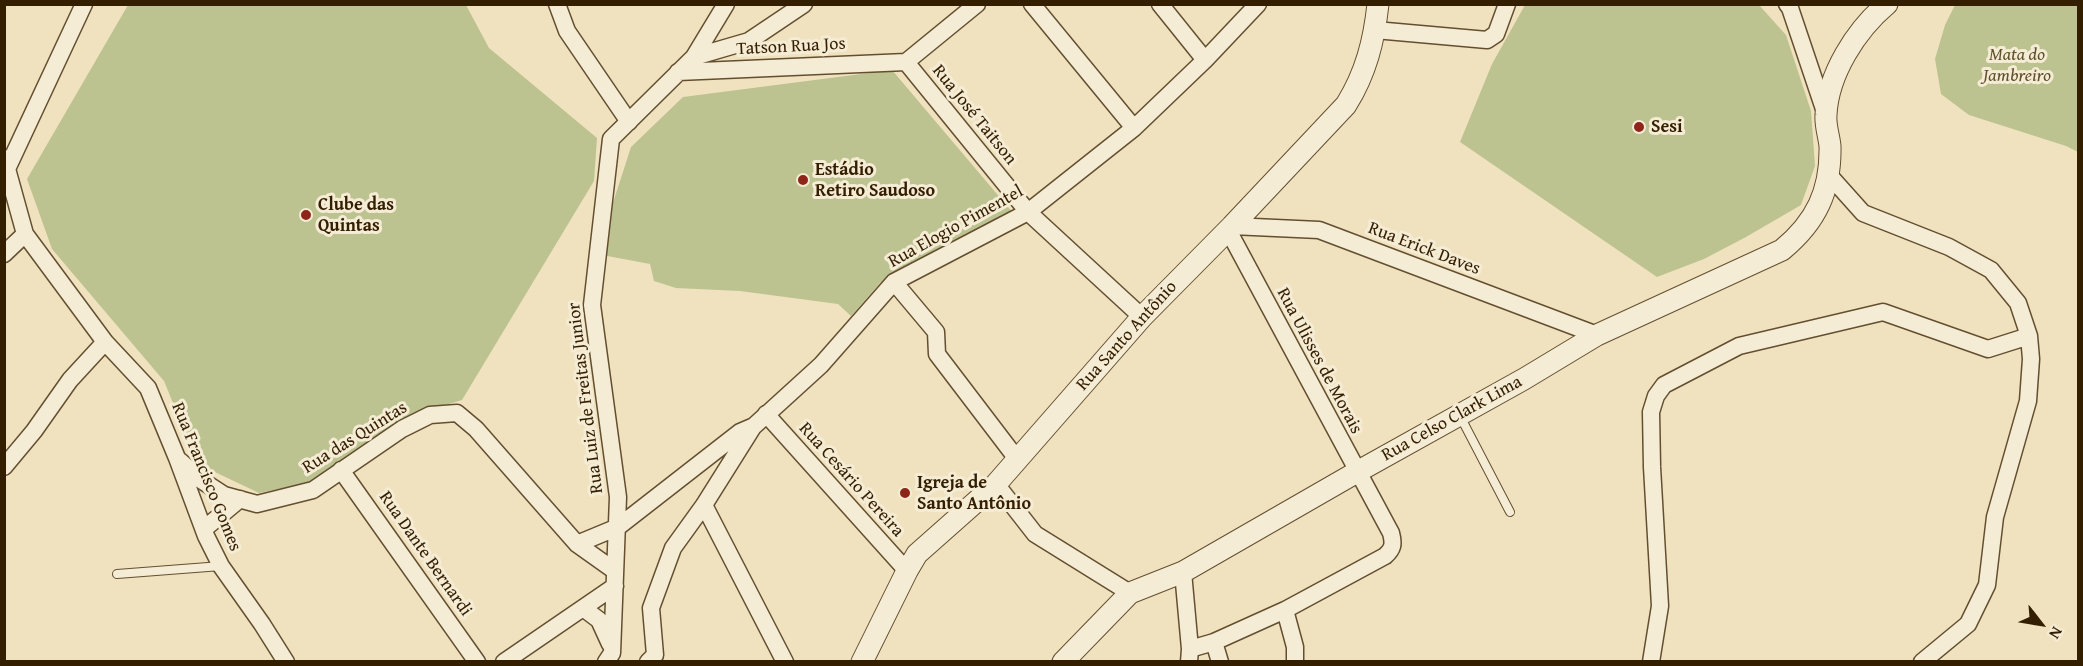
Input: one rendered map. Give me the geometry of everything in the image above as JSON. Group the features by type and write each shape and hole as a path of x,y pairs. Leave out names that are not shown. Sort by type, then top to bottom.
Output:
{"street":[{"path":"4,467 70,380 105,342 25,234 6,163 84,4"},
{"path":"557,4 567,31 628,122 694,57 726,4"},
{"path":"694,57 749,41 804,4"},
{"path":"906,62 977,4"},
{"path":"1032,4 1134,128"},
{"path":"1160,4 1205,60"},
{"name":"Rua Elogio Pimentel","path":"577,544 618,527 740,432 754,426 820,365 894,282 1028,212 1134,128 1205,60 1258,4"},
{"name":"Rua Santo Antônio","path":"862,662 917,554 996,484 1142,317 1346,105 1360,83 1375,30 1378,4"},
{"path":"1375,30 1487,40 1496,34 1507,4"},
{"path":"1787,4 1826,116"},
{"name":"Rua Celso Clark Lima","path":"1063,662 1130,593 1183,572 1597,335 1782,250 1800,236 1823,198 1829,175 1830,145 1826,116 1832,85 1845,57 1861,33 1887,4"},
{"name":"Tatson Rua Jos","path":"678,72 906,62"},
{"name":"Rua José Taitson","path":"906,62 1028,212 1142,317"},
{"name":"Rua Luiz de Freitas Junior","path":"609,657 618,497 592,305 611,139 628,122"},
{"path":"1829,175 1863,213 1949,247 1990,270 2018,303 2029,336 2031,358 2028,401 1995,517 1987,585 1968,624 1922,662"},
{"name":"Rua Erick Daves","path":"1230,228 1319,230 1597,335"},
{"name":"Rua Ulisses de Morais","path":"1230,228 1391,533 1393,543 1391,550 1385,556 1285,610"},
{"path":"4,254 25,234"},
{"path":"894,282 936,332 937,354 1017,459"},
{"path":"1651,662 1660,606 1651,412 1656,396 1664,385 1739,346 1883,312 1988,349 2029,336"},
{"name":"Rua Francisco Gomes","path":"105,342 148,388 221,566 286,662"},
{"name":"Rua das Quintas","path":"177,458 201,480 224,495 257,504 313,490 402,429 429,415 458,413 476,429 577,544"},
{"name":"Rua Cesário Pereira","path":"766,414 907,571"},
{"path":"648,662 655,655 651,608 673,548 704,505 754,426"},
{"name":"Rua Dante Bernardi","path":"342,470 477,662"},
{"path":"996,484 1035,534 1130,593"},
{"path":"204,529 240,499"},
{"path":"704,505 785,662"},
{"path":"514,659 583,608 615,579 577,544"},
{"path":"1183,572 1190,655 1285,610 1295,647 1295,662"},
{"name":"Rua Luiz de Freitas Junior","path":"583,608 599,620 608,638 609,657"},
{"path":"1214,642 1220,662"}],"lane":[{"path":"1460,415 1510,512"},
{"path":"117,574 221,566"}],"green space":[{"name":"Clube das Quintas","path":"128,5 466,5 489,48 597,138 594,181 462,400 403,418 312,482 259,493 198,464 164,381 52,249 27,179"},
{"name":"Sesi","path":"1525,5 1759,5 1786,35 1811,111 1815,166 1801,205 1704,259 1657,277 1460,142 1492,64"},
{"name":"Mata do Jambreiro","path":"1955,5 2078,5 2078,152 2066,146 1969,115 1941,94 1935,59 1945,25"},
{"name":"Estádio Retiro Saudoso","path":"892,70 1013,213 880,283 851,316 838,304 740,291 676,288 654,281 650,264 602,255 609,215 631,147 683,97"}],"place":[{"name":"Sesi","path":"1639,127"},
{"name":"Estádio Retiro Saudoso","path":"803,180"},
{"name":"Clube das Quintas","path":"306,215"},
{"name":"Igreja de Santo Antônio","path":"905,493"}]}
